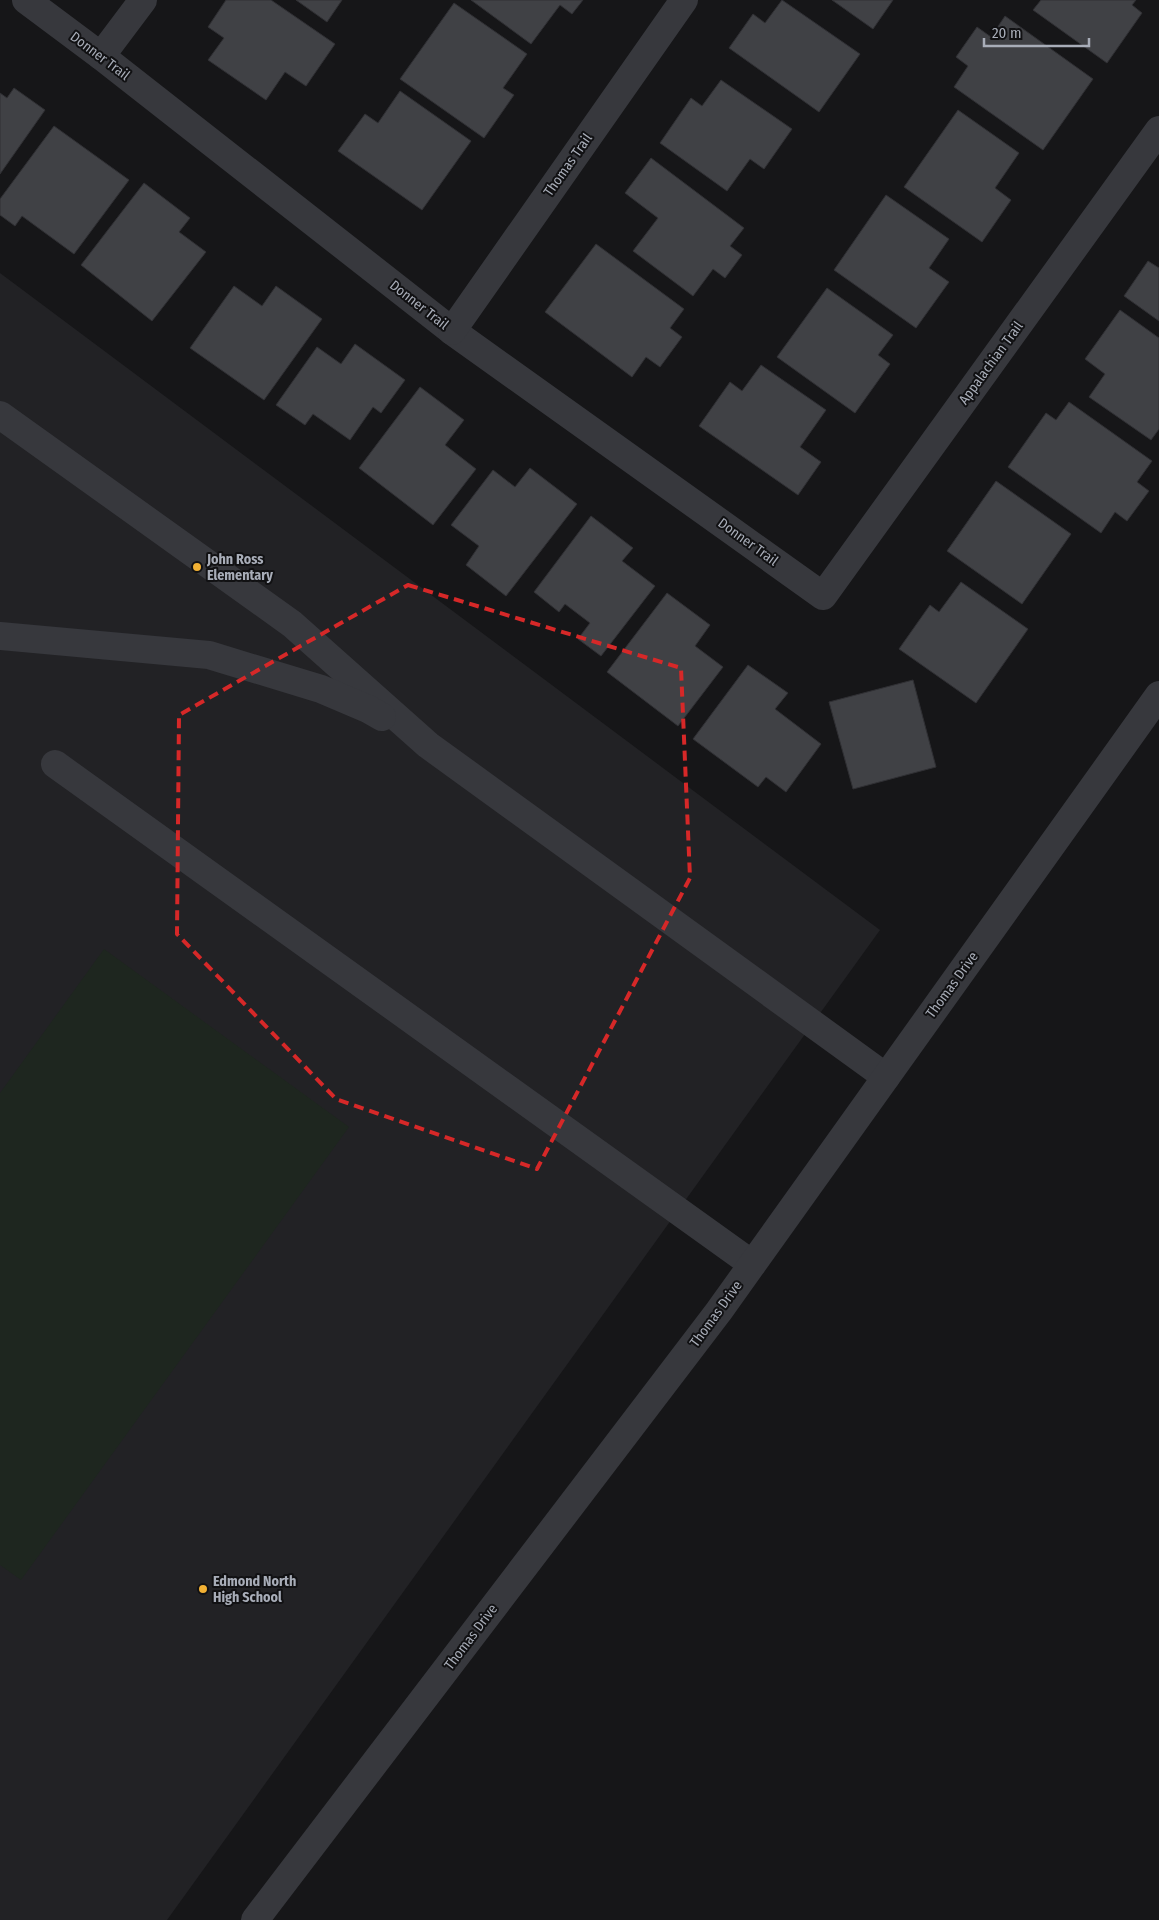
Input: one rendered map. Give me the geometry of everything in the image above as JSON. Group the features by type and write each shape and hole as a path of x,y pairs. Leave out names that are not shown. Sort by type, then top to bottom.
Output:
{"street":[{"name":"Donner Trail","path":"26,0 102,56 452,331 824,596"},
{"path":"102,56 143,0"},
{"name":"Thomas Trail","path":"452,331 684,0"},
{"name":"Appalachian Trail","path":"824,596 1159,130"},
{"path":"0,415 292,624 428,745"},
{"path":"0,636 209,655 329,693 368,709 428,745 886,1077"},
{"name":"Thomas Drive","path":"255,1920 719,1311 1159,695"},
{"path":"55,764 752,1264"}],"highlighted area":[{"path":"408,585 681,668 690,878 537,1169 336,1099 177,934 179,715"}],"shaded area":[{"path":"0,273 880,930 167,1920 0,1920"},
{"path":"104,949 349,1127 21,1580 0,1565 0,1093"}],"building":[{"path":"226,0 271,0 335,44 306,86 285,72 266,100 208,60 224,38 208,27"},
{"path":"296,0 342,0 327,22"},
{"path":"471,0 583,0 572,14 560,5 531,44"},
{"path":"782,0 860,54 819,112 729,48 753,14 765,23"},
{"path":"832,0 893,0 873,29"},
{"path":"1041,0 1136,0 1132,5 1142,13 1107,63 1033,10"},
{"path":"454,3 527,54 503,88 514,95 484,138 400,79"},
{"path":"1005,16 1093,79 1043,150 954,87 968,66 956,57 977,27 991,37"},
{"path":"721,80 792,129 764,169 750,159 727,191 660,143 691,98 702,106"},
{"path":"14,88 45,110 0,174 0,93 7,98"},
{"path":"400,91 471,141 422,210 338,151 365,114 378,123"},
{"path":"958,110 1019,153 995,188 1011,200 982,242 904,187"},
{"path":"54,126 129,180 74,254 22,216 15,226 0,215 0,199"},
{"path":"651,158 744,228 730,246 742,255 725,278 713,269 693,296 633,251 658,218 625,193"},
{"path":"144,183 190,218 179,232 206,252 152,321 81,265"},
{"path":"886,195 949,239 929,268 949,282 916,328 834,270"},
{"path":"596,244 684,309 670,328 682,337 660,367 646,357 632,377 545,312"},
{"path":"1148,261 1159,268 1159,321 1124,296"},
{"path":"234,286 262,306 276,286 322,319 264,400 190,348"},
{"path":"827,288 893,335 878,355 890,364 855,413 777,357"},
{"path":"1120,310 1159,338 1159,429 1151,440 1089,397 1105,374 1085,359"},
{"path":"355,344 405,380 381,413 373,407 350,440 313,414 305,425 276,405 317,347 341,364"},
{"path":"761,365 826,410 800,447 821,462 798,495 699,426 730,382 742,391"},
{"path":"420,387 464,420 445,445 476,469 433,525 359,468"},
{"path":"1069,402 1152,461 1137,482 1149,491 1127,521 1115,512 1101,533 1008,467 1046,413 1056,420"},
{"path":"530,468 577,504 506,596 466,565 479,546 451,525 493,470 515,487"},
{"path":"996,481 1071,534 1022,604 947,551"},
{"path":"591,516 633,548 622,561 655,586 601,656 578,639 590,623 565,604 559,612 534,592"},
{"path":"961,582 1028,629 976,703 899,649 930,605 939,612"},
{"path":"667,593 710,625 695,646 723,667 678,726 607,672"},
{"path":"748,665 788,693 775,709 821,744 786,792 766,777 758,787 693,739"},
{"path":"913,680 936,767 853,789 829,702"}],"place":[{"name":"John Ross Elementary","path":"197,567"},
{"name":"Edmond North High School","path":"203,1589"}]}
